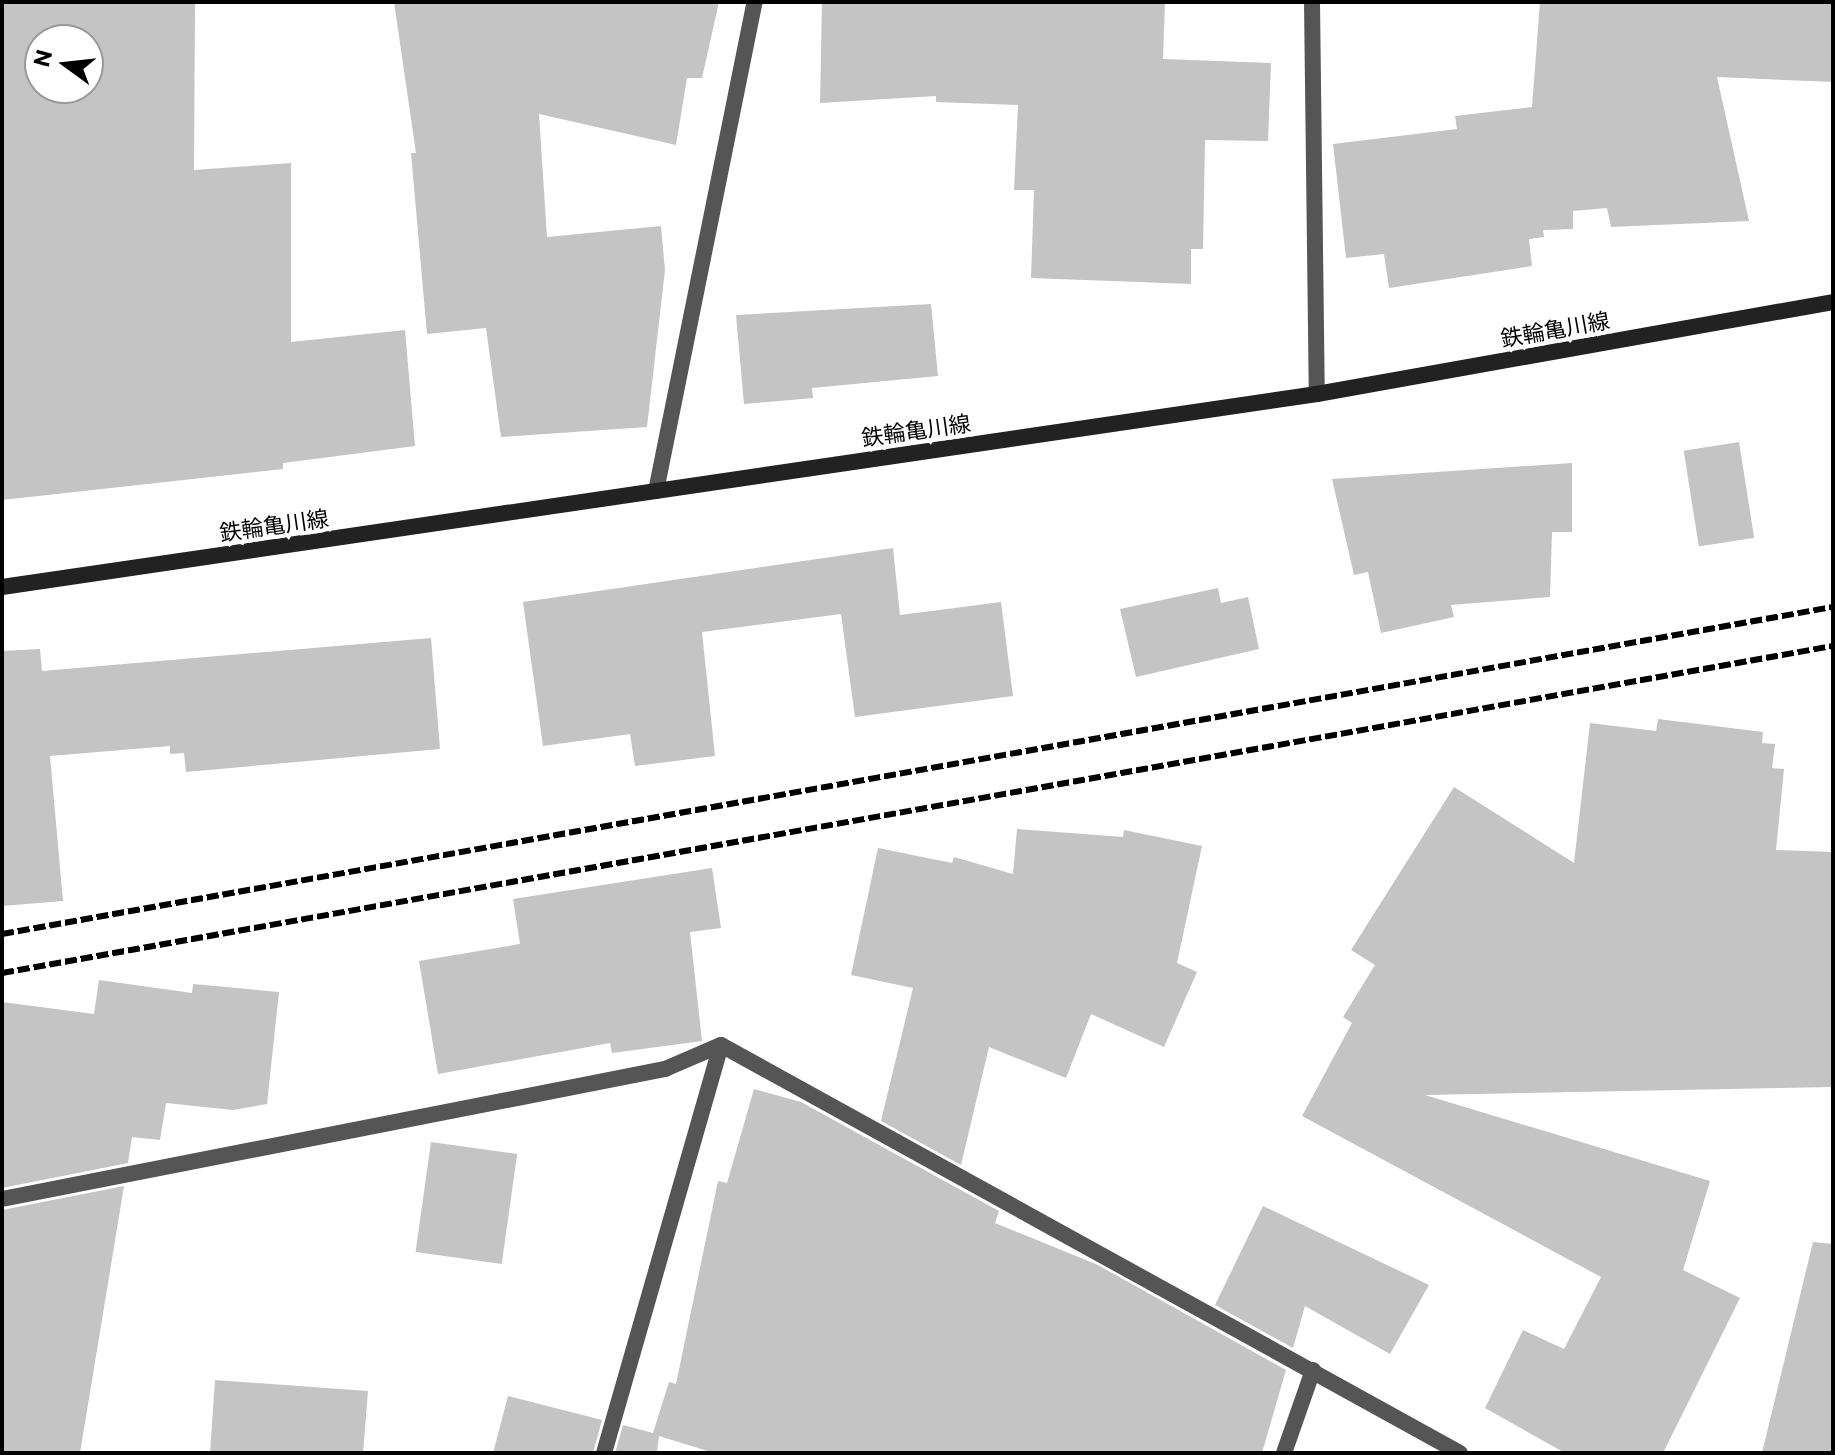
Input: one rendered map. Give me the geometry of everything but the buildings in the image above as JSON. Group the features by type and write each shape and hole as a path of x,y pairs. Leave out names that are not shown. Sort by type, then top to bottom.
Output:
{"main road":[{"name":"鉄輪亀川線","path":"2,587 1317,394 1833,302"}],"street":[{"path":"656,491 755,2"},
{"path":"1312,2 1317,394"},
{"path":"2,1199 665,1069 721,1045"},
{"path":"721,1045 1460,1453"},
{"path":"604,1453 721,1045"},
{"path":"1284,1453 1313,1370"}],"railway":[{"path":"2,934 1833,607"},
{"path":"2,973 1833,646"}]}
